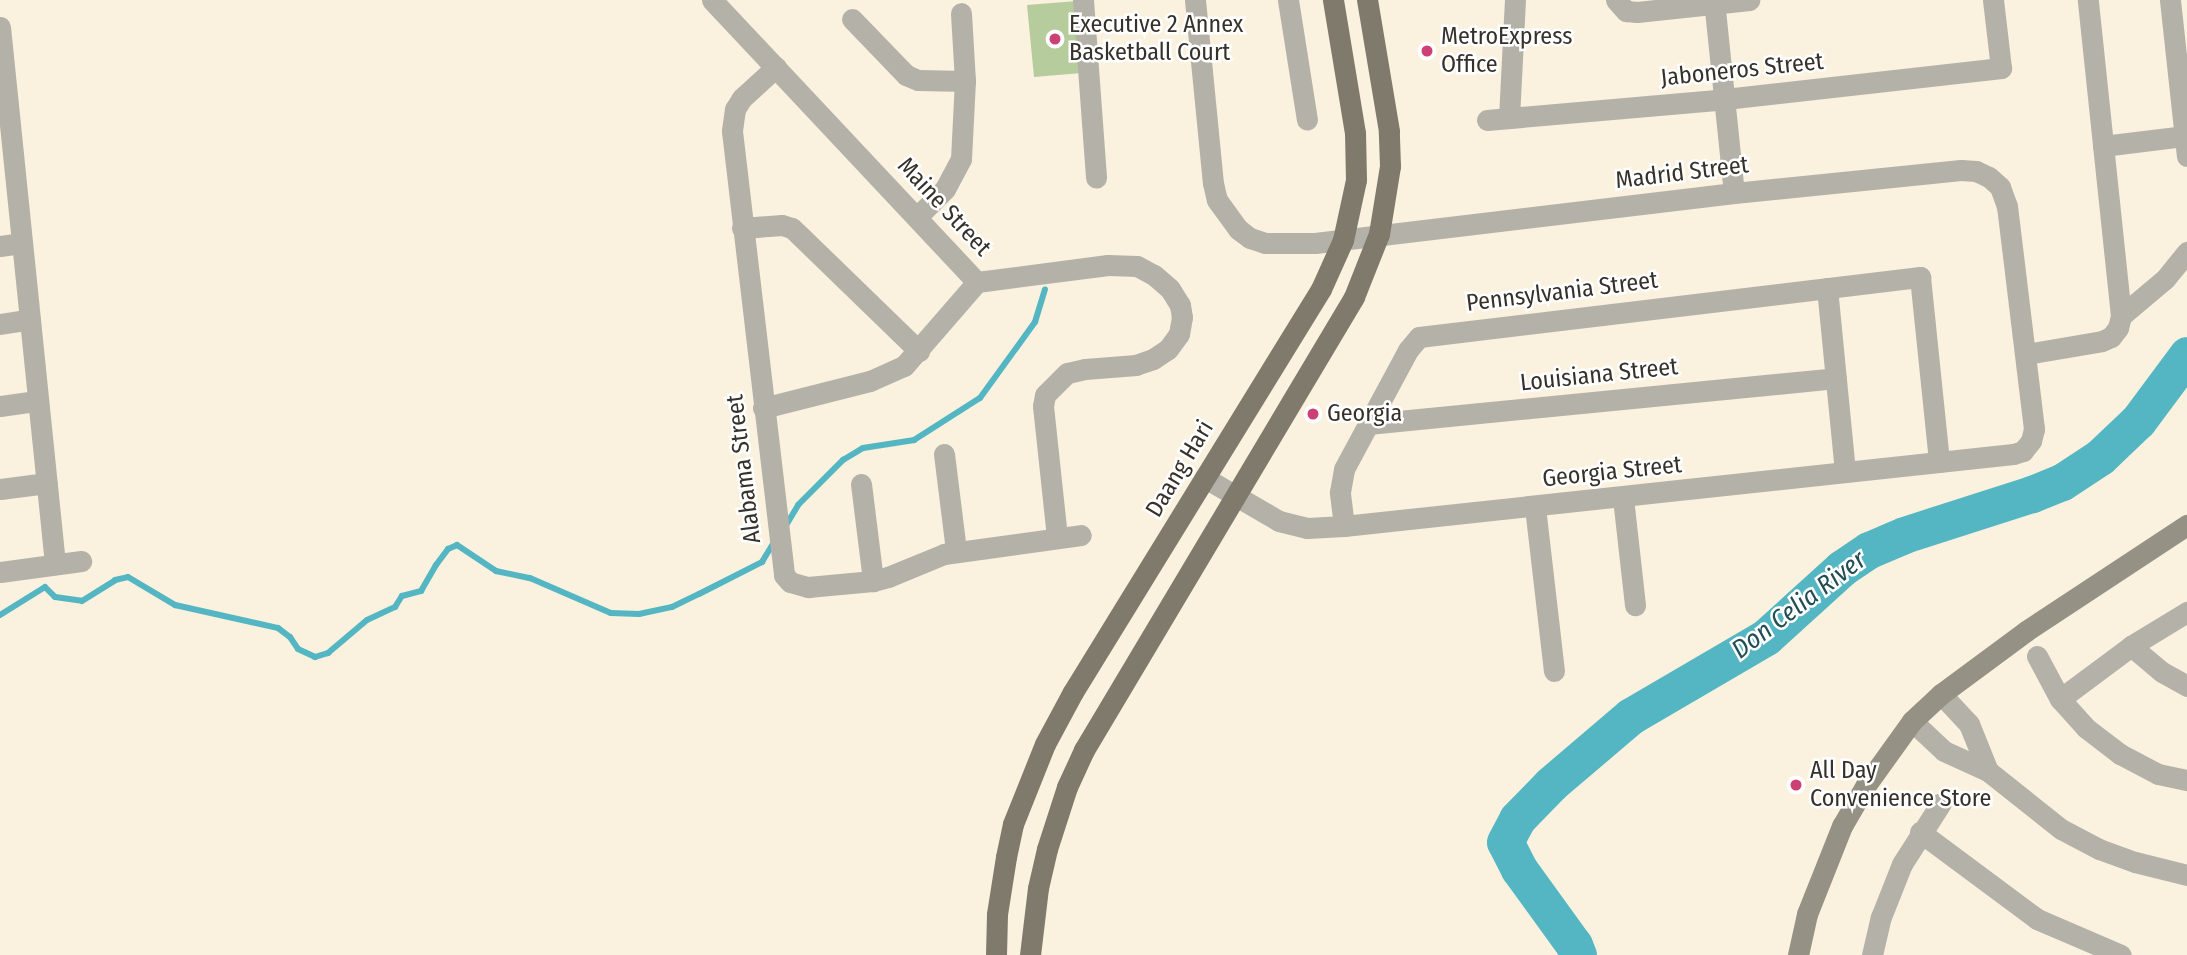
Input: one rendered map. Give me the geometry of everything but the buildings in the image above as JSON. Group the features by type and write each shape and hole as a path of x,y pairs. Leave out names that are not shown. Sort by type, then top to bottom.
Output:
{"main road":[{"name":"Daang Hari","path":"996,955 997,914 1008,846 1026,789 1045,744 1073,692 1321,289 1343,240 1356,180 1356,145 1333,0"},
{"path":"1030,955 1044,862 1057,814 1072,774 1105,710 1237,497 1353,297 1379,234 1390,166 1389,131 1367,0"}],"street":[{"name":"Maine Street","path":"712,0 918,216 977,282 1108,265 1137,266 1154,275 1170,289 1180,305 1182,317 1179,334 1168,349 1153,359 1136,365 1067,373 1045,395 1043,406 1057,537"},
{"path":"1083,0 1096,178"},
{"name":"Madrid Street","path":"1195,0 1213,183 1224,213 1250,238 1265,243 1343,240 1734,193 1961,170 1976,171 1989,177 2000,187 2007,206 2026,354"},
{"path":"1288,0 1307,120"},
{"path":"1509,118 1515,0"},
{"path":"1616,0 1626,11 1749,0"},
{"name":"Jaboneros Street","path":"1487,120 1725,99 2001,68 1993,0"},
{"path":"2026,354 2102,341 2111,337 2118,328 2121,316 2088,0"},
{"path":"2103,146 2186,146 2170,0"},
{"path":"1714,2 1734,193"},
{"path":"918,216 945,190 961,159 965,81 961,13"},
{"path":"852,19 906,75 918,80 965,81"},
{"path":"0,27 6,162 22,243 55,564"},
{"name":"Alabama Street","path":"776,67 742,98 732,120 781,567 790,582 799,586 873,581 956,551 1081,535"},
{"path":"742,228 770,225 792,228 919,351"},
{"path":"0,246 22,243"},
{"path":"2121,316 2165,279 2187,253"},
{"name":"Pennsylvania Street","path":"1344,526 1340,480 1408,349 1419,337 1920,277 1939,462"},
{"path":"763,408 889,375 904,366 919,351 977,282"},
{"path":"1827,288 1846,472"},
{"path":"0,324 30,319"},
{"name":"Georgia Street","path":"1205,478 1279,522 1294,526 1344,526 2013,454 2023,451 2031,441 2034,416 2026,354"},
{"name":"Louisiana Street","path":"1368,424 1836,378"},
{"path":"0,406 37,401"},
{"path":"944,454 956,551"},
{"path":"0,489 47,483"},
{"path":"861,484 873,581"},
{"path":"1623,498 1635,605"},
{"path":"1535,507 1554,671"},
{"path":"1798,955 1811,903 1842,826 1866,785 1912,721 1941,694 2101,580 2187,525"},
{"path":"0,572 81,561"},
{"path":"2060,699 2131,646 2187,612"},
{"path":"2131,646 2162,672 2187,686"},
{"path":"2037,656 2060,699 2086,728 2120,754 2158,774 2187,780"},
{"path":"1941,694 1969,724 1988,771"},
{"path":"1912,721 1944,751 1988,771 2061,829 2123,858 2187,874"},
{"path":"1872,955 1881,917 1902,864 1941,803"},
{"path":"1920,832 2037,919 2121,955"}],"green space":[{"name":"Executive 2 Annex Basketball Court","path":"1077,1 1082,73 1034,77 1027,5"}],"waterway":[{"path":"785,527 798,505 843,460 863,448 914,440 980,398 1035,322 1045,290"},
{"name":"Don Celia River","path":"1578,955 1574,945 1519,869 1505,842 1517,819 1551,784 1631,716 1766,637 1842,568 1869,550 1904,535 2062,482 2100,457 2138,421 2187,355"},
{"path":"0,615 45,587 55,597 82,601 115,580 128,577 175,605 278,628 290,637 298,649 315,657 328,653 367,620 395,607 402,596 421,591 448,549 457,545 496,571 530,578 611,613 639,614 672,607 762,562 773,544"}],"place":[{"name":"Executive 2 Annex Basketball Court","path":"1055,39"},
{"name":"MetroExpress Office","path":"1427,51"},
{"name":"Georgia","path":"1313,414"},
{"name":"All Day Convenience Store","path":"1796,785"}]}
